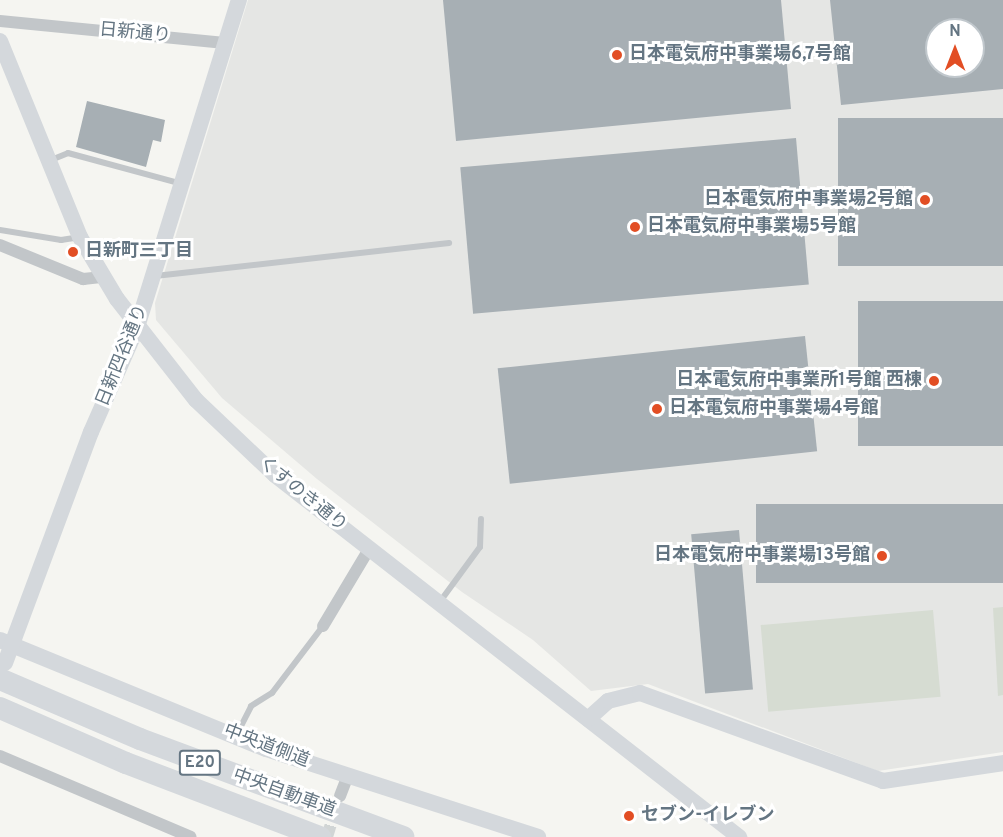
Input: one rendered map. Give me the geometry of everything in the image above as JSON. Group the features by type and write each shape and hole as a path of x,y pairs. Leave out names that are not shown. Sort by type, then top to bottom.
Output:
{"highway":[{"name":"中央自動車道","path":"3,671 140,739 403,837"},
{"name":"中央自動車道","path":"0,708 126,763 320,837"}],"street":[{"path":"225,43 239,0"},
{"name":"日新通り","path":"0,21 225,43"},
{"name":"くすのき通り","path":"0,41 47,162 80,237 102,277 137,327 221,426 369,549 739,837"},
{"name":"日新四谷通り","path":"3,671 6,642 91,432 137,327 225,43"},
{"path":"0,245 83,279 102,277"},
{"path":"323,626 369,549"},
{"name":"中央道側道","path":"6,642 236,736 347,778 538,837"},
{"path":"588,719 608,700 640,693 883,781 1003,764"},
{"path":"0,756 191,837"},
{"path":"340,796 347,778"}],"lane":[{"path":"47,162 68,153 182,184"},
{"path":"0,230 61,240 80,237"},
{"path":"154,276 448,243"},
{"path":"439,604 480,547 481,519"},
{"path":"236,736 251,706 272,693 323,626"}],"shaded area":[{"path":"248,0 1003,0 1003,752 878,771 648,684 591,691 533,640 462,592 317,479 222,398 156,320 155,303"},
{"path":"1003,607 1003,695 998,696 993,608"},
{"path":"933,610 941,697 768,712 761,625"}],"building":[{"name":"日本電気府中事業場6,7号館","path":"443,0 781,0 791,109 456,141"},
{"path":"830,0 1003,0 1003,89 841,105"},
{"path":"87,101 165,120 161,142 153,140 146,167 76,147"},
{"name":"日本電気府中事業場2号館","path":"838,118 1003,118 1003,266 838,266"},
{"name":"日本電気府中事業場5号館","path":"796,138 809,284 473,314 460,167"},
{"name":"日本電気府中事業所1号館 西棟","path":"858,301 1003,301 1003,446 858,446"},
{"name":"日本電気府中事業場4号館","path":"805,336 817,451 510,484 498,368"},
{"name":"日本電気府中事業場13号館","path":"756,504 1003,504 1003,583 756,583"},
{"path":"739,530 753,689 705,694 691,534"}],"tunnel":[{"path":"327,837 336,807"}],"place":[{"name":"日本電気府中事業場6,7号館","path":"617,55"},
{"name":"日本電気府中事業場2号館","path":"925,200"},
{"name":"日本電気府中事業場5号館","path":"635,227"},
{"name":"日新町三丁目","path":"73,252"},
{"name":"日本電気府中事業所1号館 西棟","path":"934,381"},
{"name":"日本電気府中事業場4号館","path":"657,409"},
{"name":"日本電気府中事業場13号館","path":"882,556"},
{"name":"セブン-イレブン","path":"629,816"}]}
